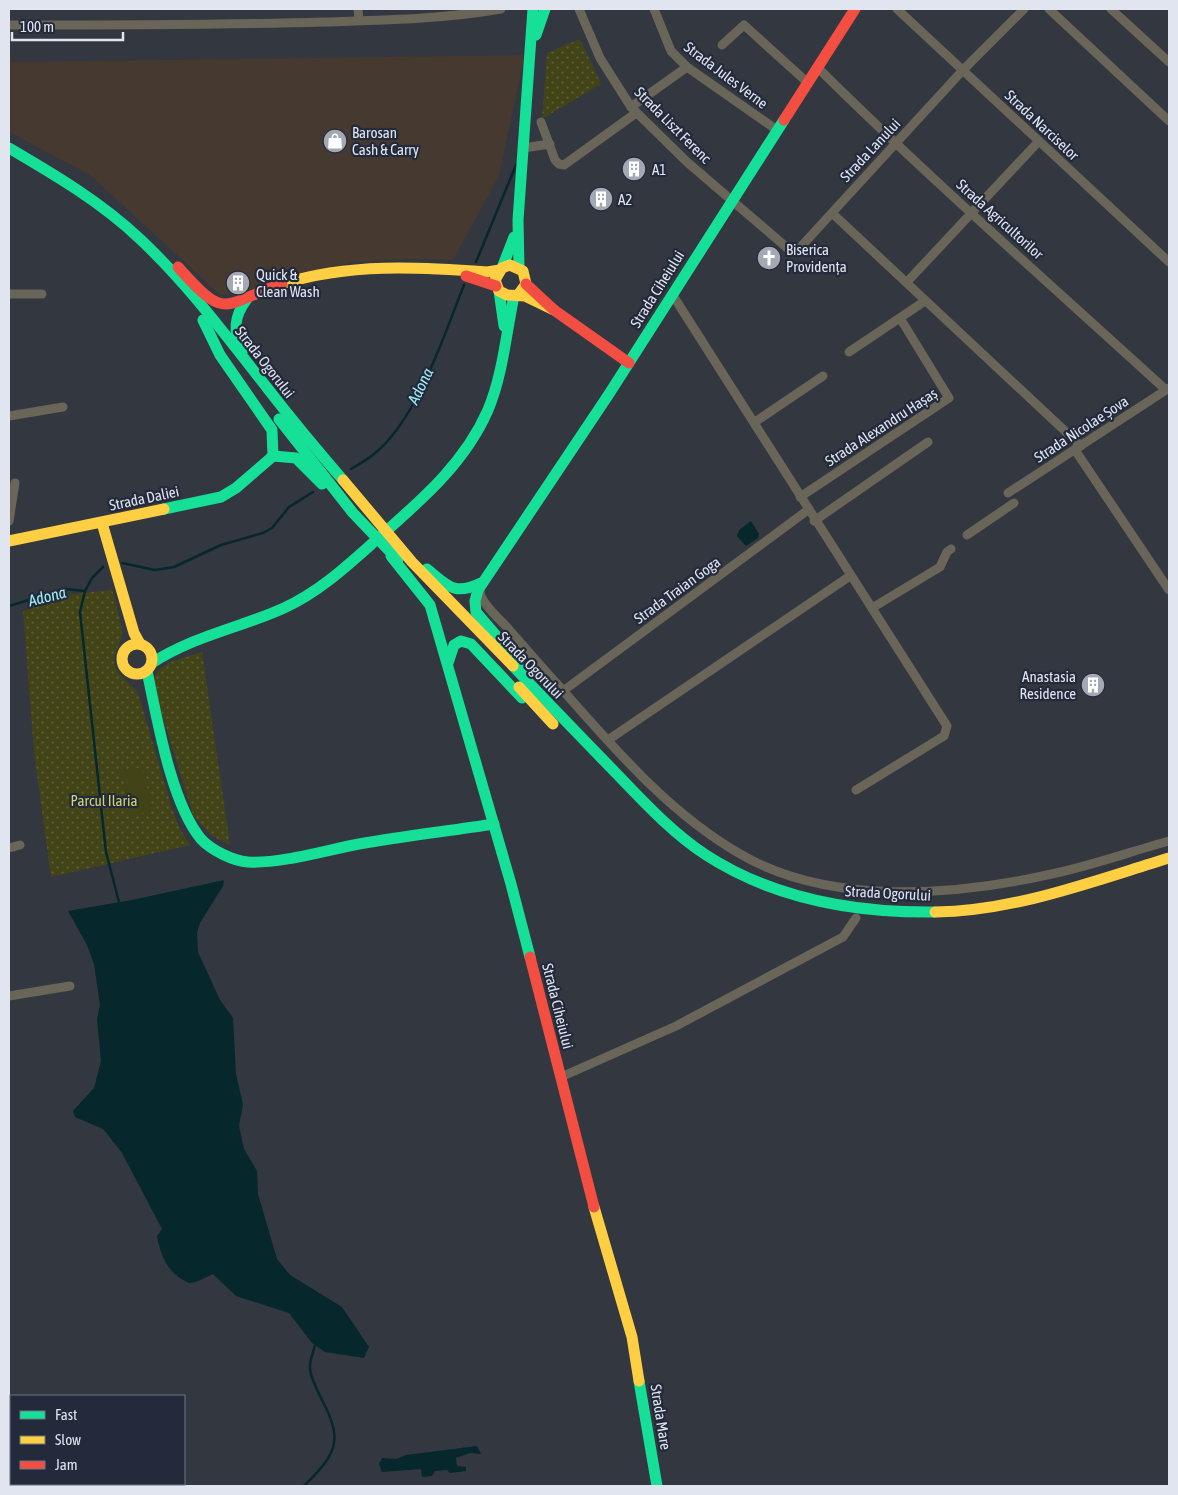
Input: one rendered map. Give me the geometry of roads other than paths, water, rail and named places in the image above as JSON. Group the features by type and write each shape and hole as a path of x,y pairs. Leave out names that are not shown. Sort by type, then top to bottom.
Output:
{"main road":[{"path":"519,268 518,223 533,44 533,9"},
{"path":"533,44 545,9"},
{"name":"Strada Ciheiului","path":"544,699 527,672 476,612 475,597 481,583 628,363 732,198 855,9"},
{"name":"Strada Ogorului","path":"9,148 79,190 148,246 198,301 284,410 412,562 587,746 640,798 696,847 731,869 765,884 828,904 860,909 898,911 969,908 1019,901 1169,858"},
{"name":"Strada Ogorului","path":"9,160 48,181 97,215 159,270 202,320 353,513 467,630 545,716 644,816 701,861 729,878 784,901 856,918 920,921 977,917 1058,899 1169,867"},
{"path":"505,338 502,306 496,275 501,269 518,223"},
{"path":"148,246 168,258 214,301 233,305 294,282 344,271 395,268 487,272 510,265 519,268 525,275 526,284 554,310 628,363"},
{"path":"445,270 478,278 497,288 504,295 516,296 554,310"},
{"path":"132,674 149,667 162,655 214,633 284,608 331,579 427,495 454,467 480,429 497,384 505,338 516,296 526,284"},
{"path":"249,298 237,314 234,327 236,335 240,347 284,410"},
{"path":"202,320 216,350 272,430 274,437 273,456 292,456 300,460 353,513"},
{"name":"Strada Daliei","path":"9,541 221,497 236,488 273,456"},
{"path":"102,523 134,633 144,646 162,740"},
{"name":"Strada Ciheiului","path":"383,545 430,605 494,824 595,1212 622,1296 635,1353"},
{"path":"412,562 428,569 454,590 466,590 481,583"},
{"path":"120,588 127,634 126,649 122,663 140,684 162,740 184,813 202,840 215,850 246,862 265,862 378,841 494,824"},
{"path":"126,649 214,633"},
{"path":"447,667 448,654 454,643 460,641 471,644 514,691 545,716"},
{"name":"Strada Mare","path":"635,1353 657,1486"}],"street":[{"path":"358,9 359,20"},
{"path":"9,25 190,25 359,20 468,14 500,9"},
{"name":"Strada Liszt Ferenc","path":"579,9 600,58 634,110 687,162 732,198"},
{"name":"Strada Jules Verne","path":"654,9 671,51 687,67 777,130"},
{"name":"Strada Narciselor","path":"897,9 1169,262"},
{"name":"Strada Lanului","path":"732,198 792,252 796,252 963,70 1024,9"},
{"path":"1049,9 1169,121"},
{"path":"1111,9 1169,62"},
{"path":"722,45 744,25 808,83"},
{"path":"541,122 559,164 570,163 687,67"},
{"name":"Strada Agricultorilor","path":"818,68 895,144 1167,389"},
{"path":"907,282 971,211 1039,141"},
{"path":"523,148 550,144"},
{"path":"832,213 907,282 924,301 1078,448 1166,579 1169,590"},
{"path":"9,294 42,294"},
{"path":"672,294 755,422 814,521 947,726 944,736 856,790"},
{"path":"849,352 924,301"},
{"name":"Strada Alexandru Hașaș","path":"800,497 949,398 900,318"},
{"path":"755,422 823,376"},
{"name":"Strada Nicolae Șova","path":"1008,493 1167,389"},
{"path":"9,416 63,407"},
{"path":"814,521 928,442"},
{"path":"9,522 15,483"},
{"path":"966,534 1014,503"},
{"name":"Strada Traian Goga","path":"563,691 808,510"},
{"path":"872,608 940,567 947,552 951,549"},
{"path":"608,740 850,576"},
{"path":"481,583 481,597 563,691 662,796 714,837 742,856 778,872 835,887 864,890 930,890 1012,882 1048,875 1169,841"},
{"path":"9,848 20,846"},
{"path":"561,1076 676,1026 843,937 856,918"},
{"path":"9,996 70,986"}],"waterway":[{"name":"Adona","path":"476,262 516,165"},
{"name":"Adona","path":"351,469 374,454 389,439 416,399 428,376 464,285"},
{"name":"Adona","path":"122,563 155,570 174,567 221,545 263,533 272,528 289,507 313,492"},
{"name":"Adona","path":"9,606 65,589 85,591 92,578 103,567"},
{"path":"85,591 80,612 106,852 120,906"},
{"path":"304,1486 324,1464 334,1446 333,1425 316,1388 310,1369 316,1342"}],"place":[{"name":"Barosan Cash & Carry","path":"335,141"},
{"name":"A1","path":"634,169"},
{"name":"A2","path":"601,199"},
{"name":"Biserica Providența","path":"769,258"},
{"name":"Quick & Clean Wash","path":"238,283"},
{"name":"Anastasia Residence","path":"1093,685"}],"park label":[{"name":"Parcul Ilaria","path":"104,800"}]}
